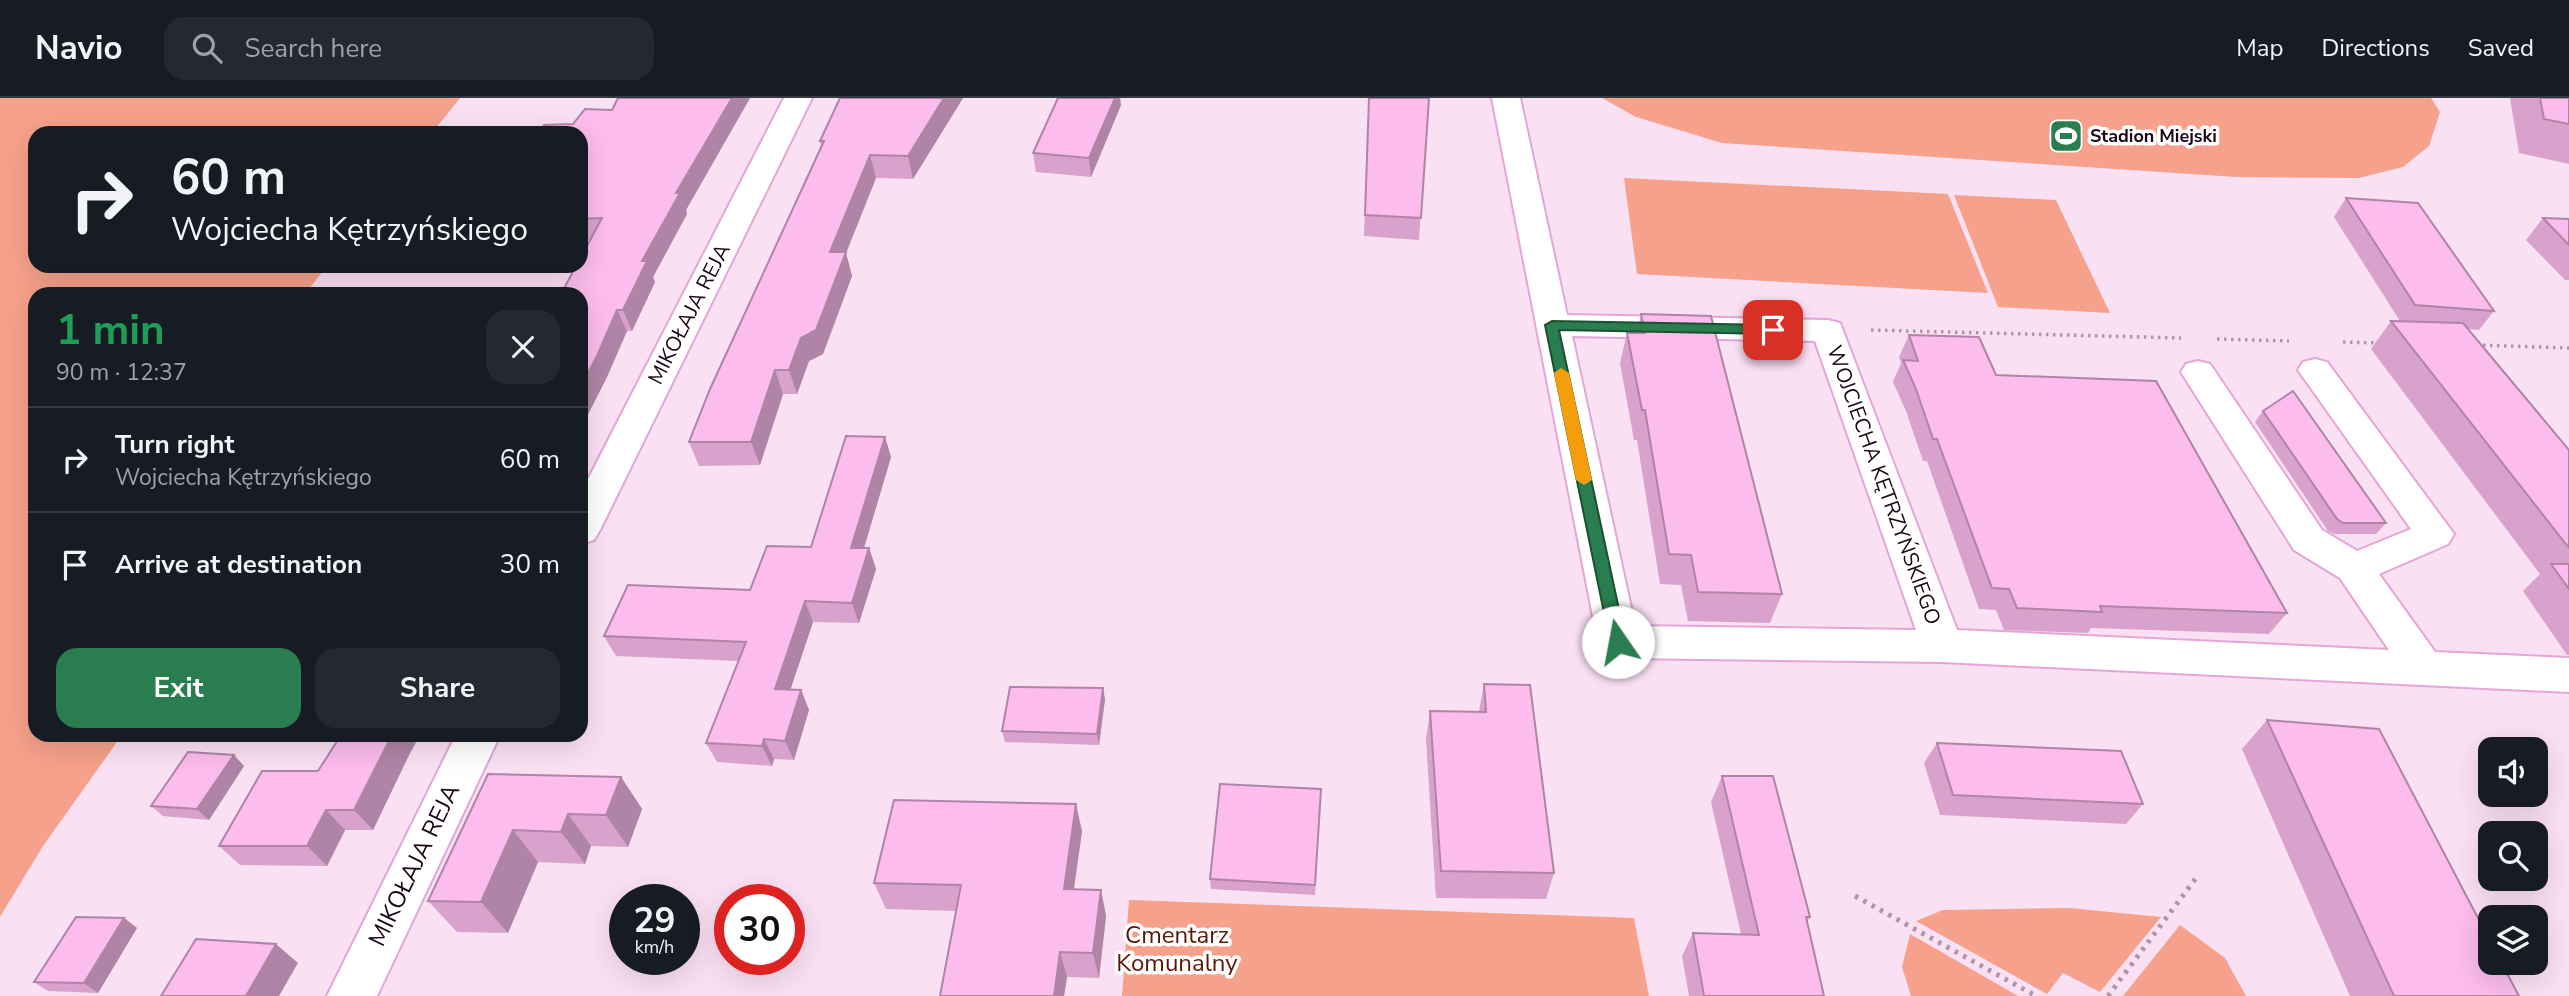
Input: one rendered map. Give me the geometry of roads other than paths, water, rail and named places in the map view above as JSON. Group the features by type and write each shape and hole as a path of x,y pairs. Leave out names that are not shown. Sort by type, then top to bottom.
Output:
{"street":[{"name":"MIKOŁAJA REJA","path":"588,516 798,98"},
{"name":"WOJCIECHA KĘTRZYŃSKIEGO","path":"1506,98 1552,325 1618,642 1942,646 1828,331 1552,325"},
{"path":"2315,370 2435,534 2354,568"},
{"path":"2198,372 2308,540 2354,568 2422,666"},
{"path":"1942,646 2422,666 2569,675"},
{"name":"MIKOŁAJA REJA","path":"352,996 475,742"}],"place":[{"name":"Stadion Miejski","path":"2066,136"}],"park label":[{"name":"Cmentarz Komunalny","path":"1177,949"}]}
